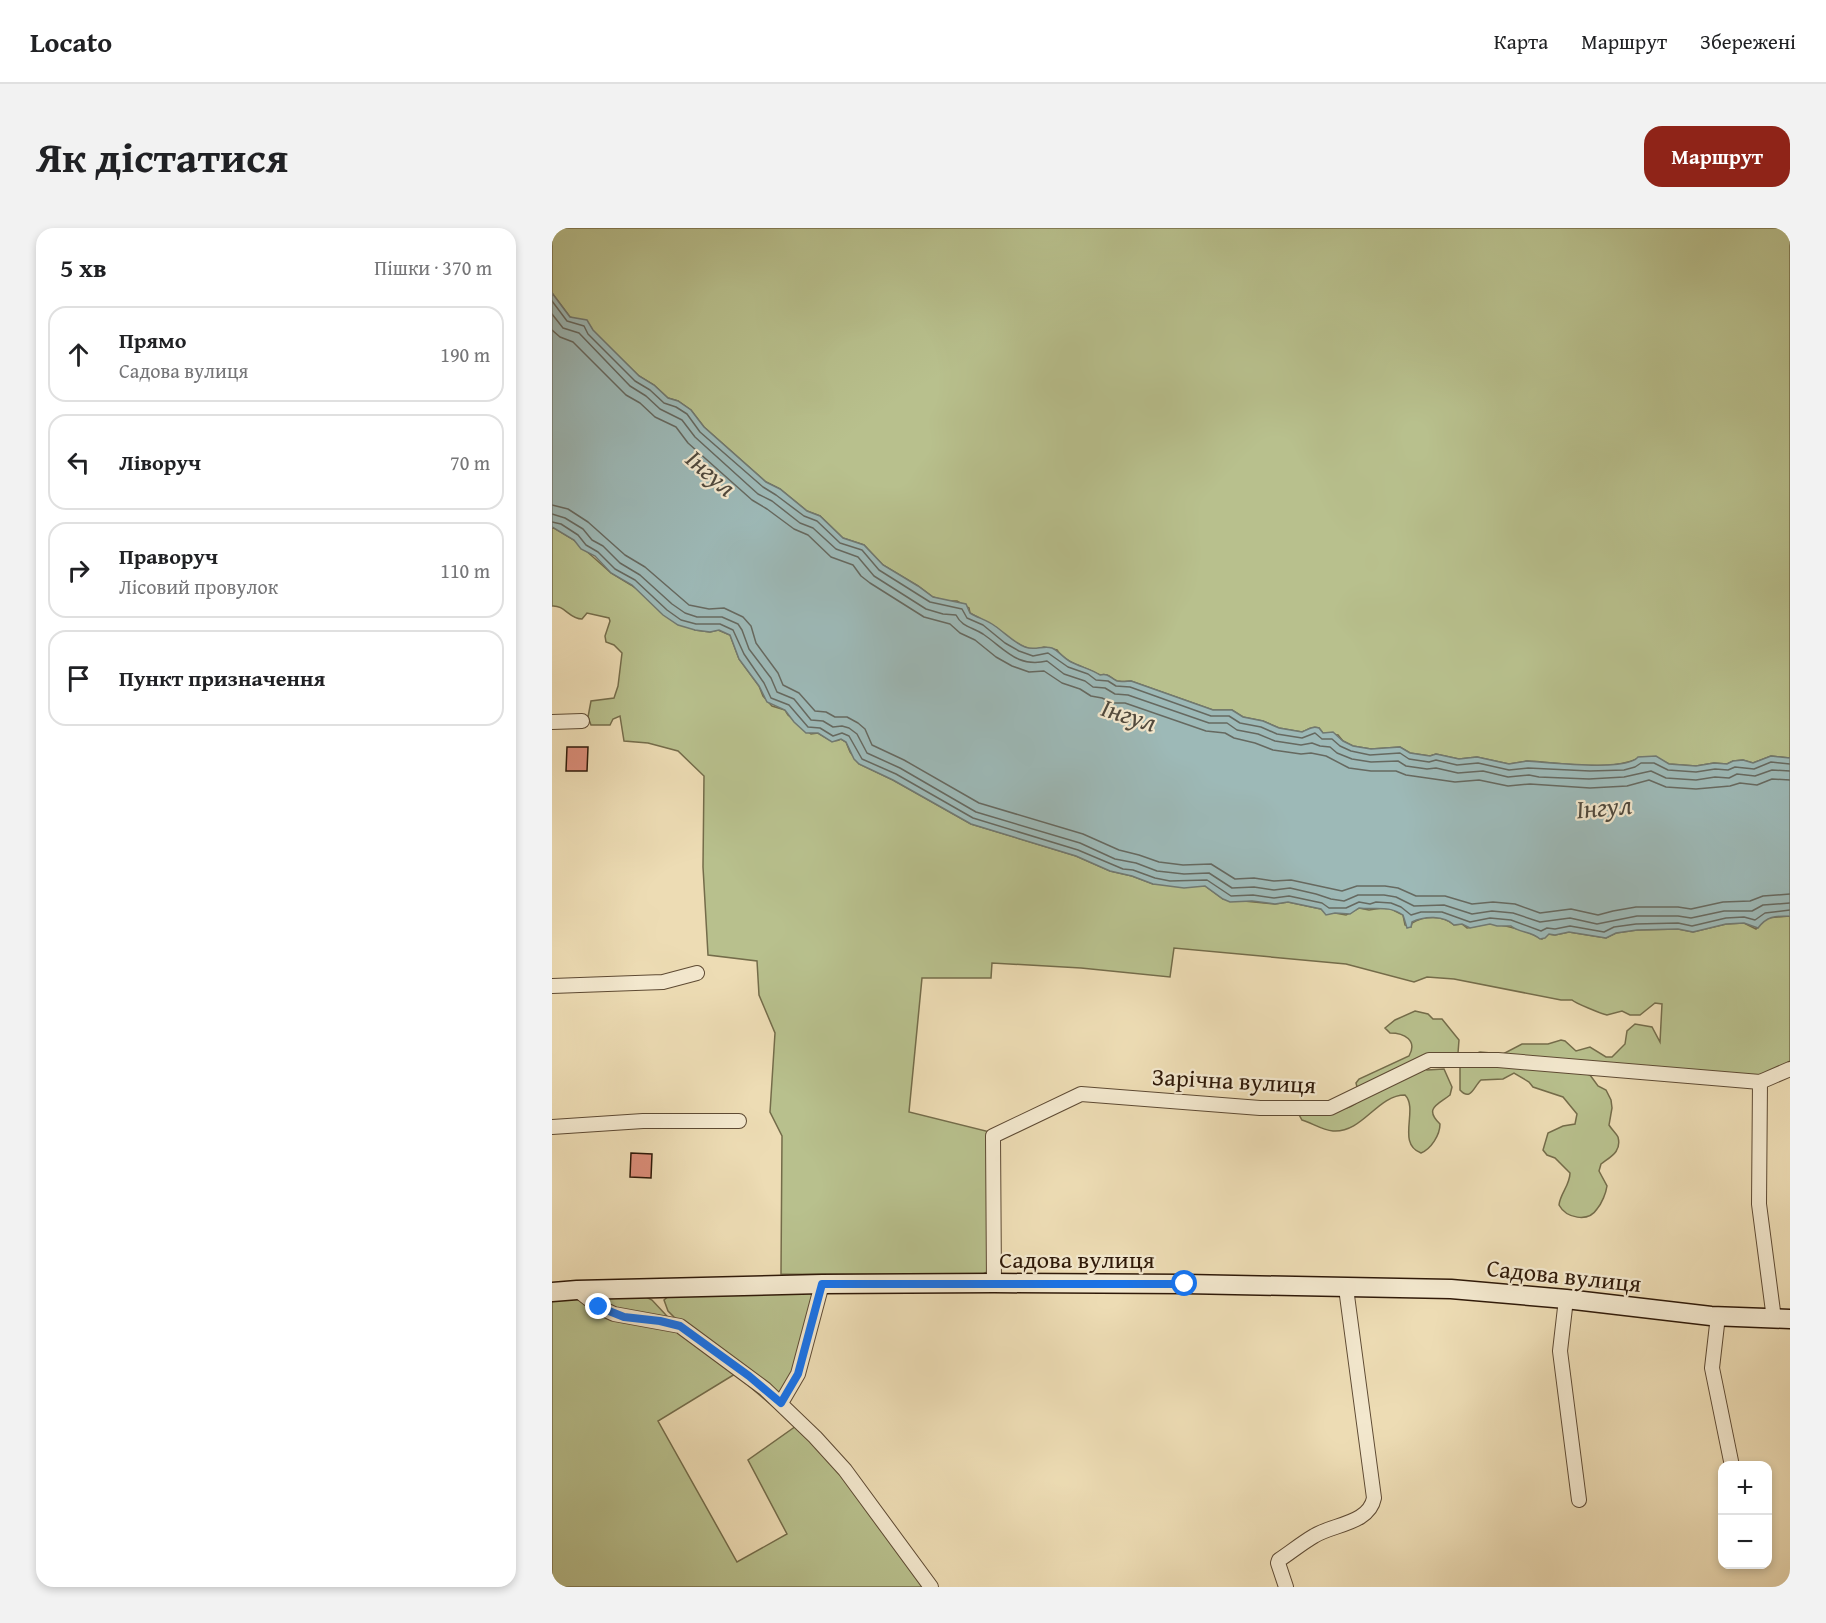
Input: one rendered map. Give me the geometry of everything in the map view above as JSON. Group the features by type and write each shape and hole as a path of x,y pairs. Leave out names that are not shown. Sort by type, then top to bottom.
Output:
{"street":[{"path":"552,722 582,721"},
{"path":"552,986 663,982 697,973"},
{"name":"Зарічна вулиця","path":"994,1283 993,1136 1081,1094 1260,1108 1330,1108 1429,1060 1498,1060 1760,1082 1790,1070"},
{"path":"1760,1082 1759,1204 1782,1319"},
{"path":"552,1127 643,1121 739,1121"},
{"name":"Садова вулиця","path":"552,1292 822,1284 994,1283 1450,1289 1718,1316 1782,1319"},
{"path":"781,1403 798,1374 822,1284"},
{"path":"1286,1587 1279,1560 1315,1535 1358,1518 1371,1508 1374,1498 1346,1288"},
{"path":"577,1290 599,1307 614,1314 680,1326 749,1376 781,1403 845,1470 931,1587"},
{"path":"1566,1299 1560,1351 1579,1500"},
{"path":"1718,1316 1712,1368 1731,1461"}],"green space":[{"path":"552,228 1790,228 1790,758 1771,756 1753,763 1743,760 1727,764 1714,763 1696,766 1669,764 1661,760 1641,757 1616,765 1601,766 1527,761 1509,764 1477,757 1459,759 1436,754 1430,756 1410,753 1400,747 1371,749 1353,746 1343,741 1338,735 1323,733 1319,728 1302,732 1243,717 1232,710 1213,710 1131,681 1117,681 1107,675 1100,675 1071,662 1057,650 1044,647 1033,650 1022,646 997,628 970,613 969,608 957,601 946,601 933,597 883,565 864,545 843,538 820,516 807,511 780,489 766,482 704,427 691,410 678,401 668,398 654,385 639,376 588,324 570,317 552,293"},
{"path":"552,527 574,540 611,573 695,630 710,632 718,630 730,635 739,659 772,706 785,710 811,734 818,733 832,741 841,739 846,742 859,764 893,780 971,824 1076,856 1110,871 1153,884 1205,886 1223,899 1275,904 1288,902 1346,915 1359,908 1391,909 1403,915 1405,925 1411,927 1412,923 1422,919 1439,918 1454,925 1462,924 1467,928 1494,924 1530,933 1542,939 1547,934 1569,932 1606,938 1616,933 1637,930 1678,929 1693,932 1726,924 1744,923 1756,929 1767,918 1790,916 1790,1061 1764,1077 1580,1072 1590,1075 1598,1086 1606,1090 1612,1108 1609,1125 1619,1142 1614,1154 1601,1164 1599,1171 1607,1186 1601,1204 1588,1216 1577,1217 1567,1213 1559,1205 1570,1173 1543,1150 1548,1133 1563,1126 1575,1124 1577,1114 1563,1097 1533,1087 1514,1073 1503,1079 1481,1080 1470,1094 1464,1093 1460,1090 1460,1064 1471,1055 1480,1052 1503,1054 1522,1044 1548,1044 1561,1040 1576,1051 1590,1047 1606,1057 1612,1057 1625,1044 1627,1031 1635,1024 1652,1027 1660,1042 1662,1004 1655,1003 1640,1015 1630,1015 1622,1011 1607,1015 1572,1000 1561,1000 1454,979 1427,977 1414,982 1346,964 1174,948 1170,977 1081,968 992,963 991,978 922,978 909,1112 990,1132 987,1272 981,1275 781,1274 782,1136 770,1112 775,1033 759,995 757,961 708,955 703,867 704,776 678,751 648,743 624,741 620,716 613,719 610,725 591,725 588,717 591,701 614,698 618,686 622,653 614,645 606,642 609,618 587,613 582,619 552,606"},
{"path":"1415,1011 1428,1014 1433,1019 1442,1019 1459,1040 1458,1053 1425,1068 1427,1070 1444,1069 1452,1087 1450,1095 1434,1107 1433,1114 1440,1128 1437,1137 1428,1148 1421,1153 1410,1142 1410,1109 1405,1095 1386,1101 1362,1120 1344,1130 1333,1131 1302,1120 1298,1113 1350,1107 1358,1099 1360,1091 1356,1083 1359,1079 1409,1056 1412,1046 1408,1038 1390,1033 1385,1028 1395,1020"},
{"path":"815,1292 792,1384 780,1397 682,1325 668,1311 664,1300 670,1295"},
{"path":"646,1297 652,1300 679,1329 700,1343 814,1438 927,1587 552,1587 552,1298","holes":["735,1374 796,1426 748,1460 787,1534 737,1562 658,1421"]}],"water":[{"name":"Інгул","path":"552,293 570,317 587,320 593,330 639,376 654,385 668,398 678,401 691,410 704,427 766,482 780,489 807,511 820,516 843,538 864,545 883,565 933,597 966,604 970,613 992,624 1025,647 1052,648 1071,662 1100,675 1107,675 1117,681 1131,681 1213,710 1232,710 1243,717 1302,732 1319,728 1323,733 1333,732 1353,746 1371,749 1400,747 1410,753 1430,756 1436,754 1459,759 1477,757 1509,764 1527,761 1603,765 1631,762 1638,757 1656,756 1669,764 1696,766 1714,763 1727,764 1743,760 1753,763 1771,756 1790,758 1790,916 1772,918 1758,928 1744,923 1726,924 1693,932 1678,929 1637,930 1616,933 1606,938 1569,932 1549,934 1540,939 1511,926 1490,924 1470,928 1462,924 1454,925 1445,919 1434,918 1417,920 1407,928 1403,915 1387,909 1359,908 1350,914 1326,915 1321,909 1288,902 1275,904 1252,901 1230,902 1205,886 1184,888 1153,884 1110,871 1076,856 971,824 893,780 859,764 846,742 841,739 832,742 818,733 806,733 785,710 767,702 759,686 739,659 730,635 719,630 710,632 678,625 663,615 632,585 611,573 595,556 581,549 574,540 552,527"}],"building":[{"path":"567,747 588,747 587,771 566,771"},
{"path":"631,1153 652,1154 651,1178 630,1177"}],"route":[{"path":"599,1307 624,1317 680,1326 749,1376 781,1403 798,1374 822,1284 1185,1284"}]}
